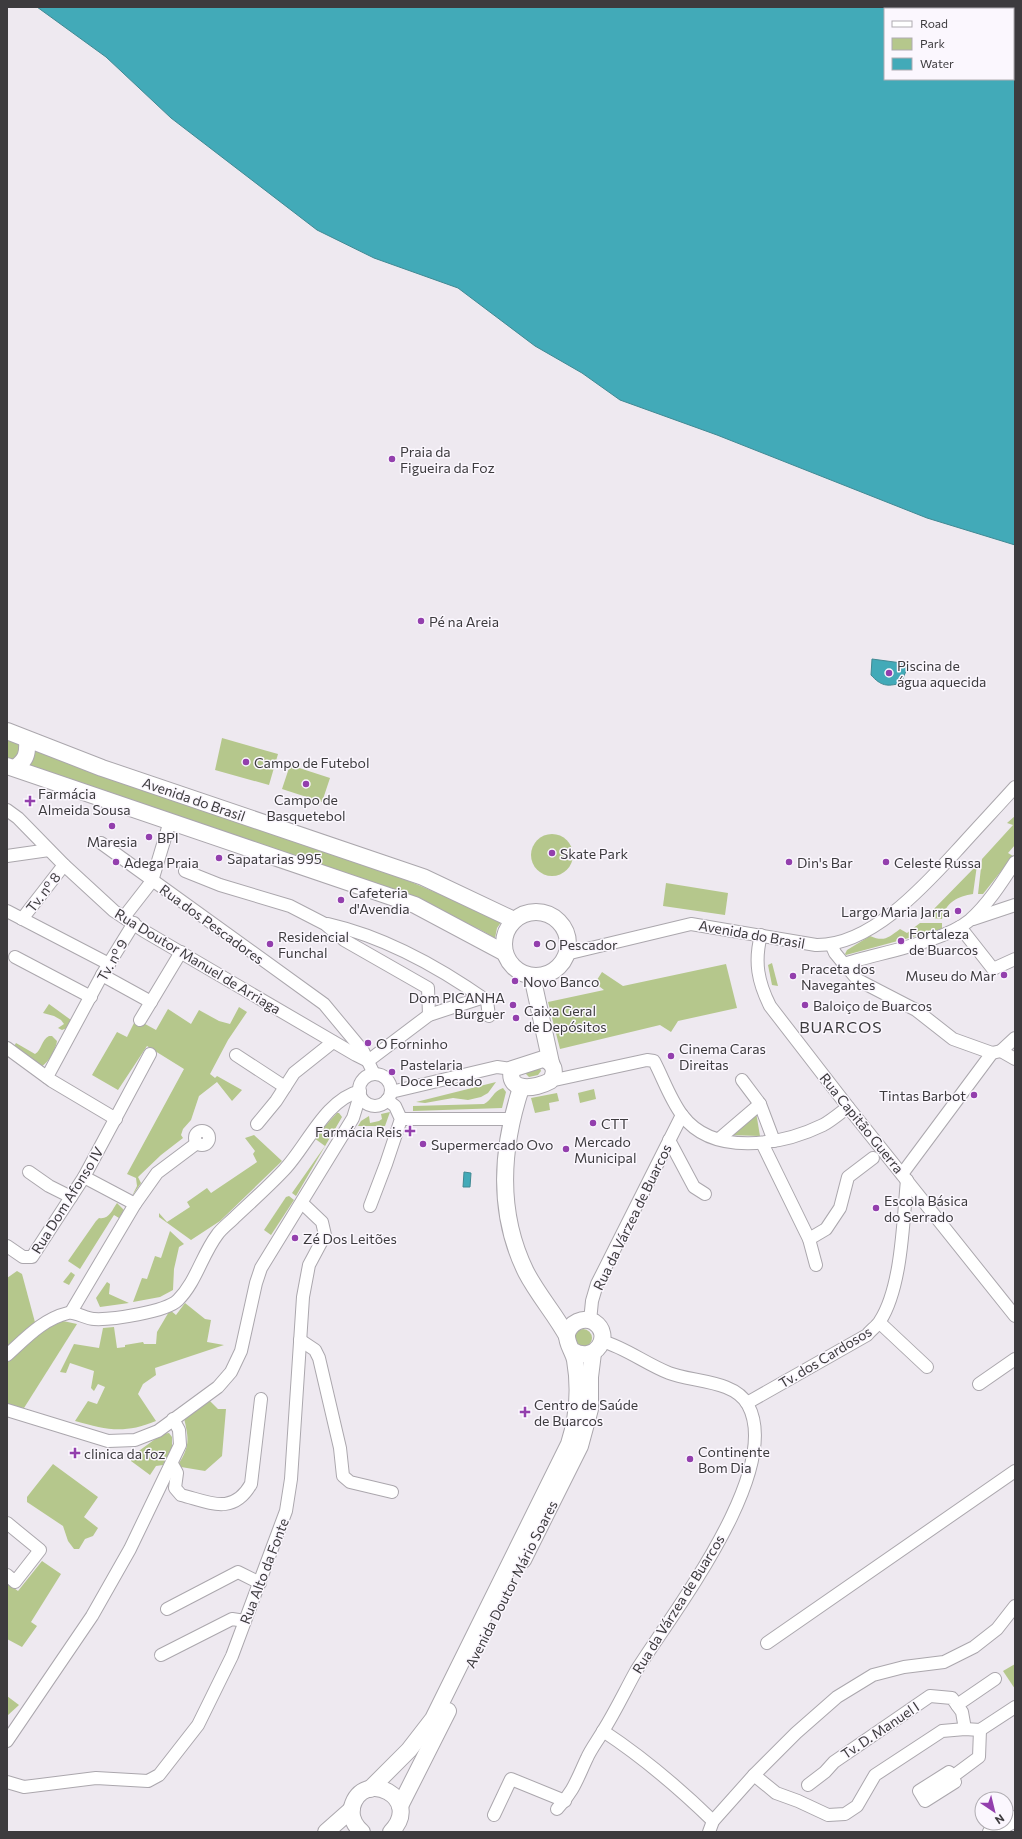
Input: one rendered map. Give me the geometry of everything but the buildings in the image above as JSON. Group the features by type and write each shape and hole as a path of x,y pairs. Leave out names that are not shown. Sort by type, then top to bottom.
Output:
{"main road":[{"name":"Avenida do Brasil","path":"7,731 102,768 423,877 514,920"},
{"path":"11,767 23,762 28,752 27,740"},
{"name":"Avenida do Brasil","path":"11,767 416,905 505,953"},
{"path":"540,912 551,916 560,923 566,933 568,944 563,960 555,970 544,975 532,976 515,969 505,953 504,940 506,933 514,920 529,913 540,912"},
{"path":"532,976 545,1039 554,1070 550,1081 521,1088 517,1086 512,1078 512,1069 534,1060 543,1059 551,1063"},
{"path":"534,1060 545,1039"},
{"name":"Avenida Doutor Mário Soares","path":"352,1809 355,1800 361,1793 370,1789 409,1750 433,1719 569,1444 576,1418 579,1394 578,1378 570,1344 556,1316 527,1273 517,1252 510,1229 504,1180 506,1155 512,1119 521,1088"},
{"path":"556,1316 585,1321 598,1326 602,1336 597,1347 583,1355 570,1344 571,1327 585,1321"},
{"name":"Avenida Doutor Mário Soares","path":"390,1832 397,1825 400,1811 580,1446 589,1416 590,1377 597,1347"},
{"path":"370,1789 379,1788 388,1791 396,1797 409,1832"},
{"path":"326,1832 352,1809"},
{"path":"352,1809 352,1819 356,1827 362,1832"},
{"path":"991,1832 1015,1819"}],"street":[{"name":"Avenida do Brasil","path":"566,954 692,924 816,945 831,944 878,922 903,905 924,886 1015,787"},
{"name":"Rua Doutor Manuel de Arriaga","path":"7,810 18,818 64,865 114,911 181,952 368,1061"},
{"path":"152,881 170,821"},
{"name":"Rua dos Pescadores","path":"101,843 324,1004 363,1051 374,1074"},
{"path":"7,856 49,850"},
{"name":"Tv. nº 8","path":"22,919 64,865"},
{"path":"964,924 981,909 1014,868"},
{"path":"185,871 220,885 290,906 325,924 344,940 428,988 429,1015"},
{"name":"Tv. nº 9","path":"47,1077 109,964 129,920 152,881"},
{"path":"844,964 944,935 964,924 1015,905"},
{"path":"7,911 109,964"},
{"path":"325,924 352,930 408,952 482,998 487,1002 489,1016"},
{"path":"964,924 993,969 1015,959"},
{"name":"Rua Capitão Guerra","path":"761,935 757,950 757,971 764,994 770,1006 848,1107 1015,1316"},
{"path":"831,944 835,953 863,984 916,1010 952,1039 996,1052 1015,1060"},
{"path":"140,1020 181,952"},
{"path":"14,957 91,997"},
{"path":"102,975 151,1002"},
{"path":"368,1061 429,1015 482,998"},
{"path":"905,1177 996,1052 1015,1038"},
{"path":"257,1124 267,1114 294,1073 334,1042"},
{"path":"9,1053 116,1119"},
{"name":"Rua Dom Afonso IV","path":"7,1246 23,1257 32,1257 84,1177 150,1054"},
{"path":"236,1055 285,1087"},
{"path":"550,1081 647,1060 654,1061 682,1115 698,1131 720,1139 747,1144 792,1138 824,1124 848,1107"},
{"path":"353,1118 374,1105 383,1103 389,1096 497,1067 512,1069"},
{"path":"7,1410 108,1441 135,1440 158,1431 218,1387 231,1372 241,1351 256,1283 261,1268 353,1118 362,1082 365,1078 378,1074 387,1079 390,1083 389,1096 401,1119 370,1206"},
{"path":"742,1080 760,1104 768,1142 809,1239 816,1265"},
{"path":"360,1093 366,1102 374,1105"},
{"path":"7,1355 33,1331 52,1317 71,1312 94,1319 149,1312 164,1308 178,1301 187,1289 217,1235 285,1169 310,1134 334,1107 347,1096 360,1093"},
{"path":"720,1139 760,1104"},
{"path":"334,1107 345,1108 353,1118"},
{"name":"Rua da Várzea de Buarcos","path":"585,1321 597,1284 682,1115"},
{"path":"401,1119 512,1119"},
{"path":"669,1140 694,1187 705,1194"},
{"path":"71,1312 134,1204 157,1173 197,1143"},
{"path":"809,1239 826,1229 840,1208 848,1177 872,1158"},
{"path":"29,1172 49,1186 71,1197"},
{"path":"84,1177 134,1204"},
{"name":"Tv. dos Cardosos","path":"747,1403 867,1334 880,1323 890,1303 897,1267 905,1177"},
{"name":"Rua Alto da Fonte","path":"7,1782 24,1787 96,1778 148,1781 159,1775 198,1725 232,1656 286,1512 291,1479 303,1297 309,1266 325,1235 322,1222 302,1203"},
{"path":"880,1323 926,1367"},
{"path":"300,1340 315,1350 320,1358 341,1452 343,1476 350,1482 392,1492"},
{"name":"Rua da Várzea de Buarcos","path":"494,1815 511,1779 561,1805 577,1784 587,1757 636,1671 713,1554 737,1504 747,1478 756,1432 754,1418 747,1403 737,1394 725,1387 670,1373 648,1363 620,1347 597,1347"},
{"path":"979,1384 1015,1359"},
{"path":"172,1464 177,1473 175,1488 180,1495 225,1505 237,1501 245,1495 251,1484 261,1399"},
{"path":"7,1741 92,1616 130,1549 180,1445 180,1430 174,1419"},
{"path":"767,1643 1015,1471"},
{"path":"7,1524 40,1550 15,1582 7,1575"},
{"path":"167,1609 238,1572 260,1583"},
{"path":"603,1731 639,1754 671,1780 711,1826 754,1775 796,1733 837,1697 873,1675 904,1667 944,1662 974,1647 997,1630 1015,1606"},
{"path":"161,1655 232,1619 246,1621"},
{"path":"965,1729 962,1712 957,1704 995,1679"},
{"name":"Tv. D. Manuel I","path":"808,1784 825,1772 834,1762 930,1696 952,1698 957,1704"},
{"path":"754,1775 776,1793 798,1801 828,1815 845,1814 857,1806 875,1775 942,1731 965,1729 980,1730 1015,1707"},
{"path":"952,1777 979,1757 980,1730"}],"green space":[{"path":"7,736 22,744 22,753 14,760 7,759"},
{"name":"Campo de Futebol","path":"222,738 278,754 269,785 215,770"},
{"path":"33,747 395,875 502,921 497,928 495,938 479,929 397,892 27,766"},
{"name":"Campo de Basquetebol","path":"290,765 330,778 322,802 282,789"},
{"path":"1015,816 1015,845 1008,853 1013,856 983,894 978,894 982,859 1013,825 1007,823"},
{"name":"Skate Park","path":"548,834 556,834 564,837 570,843 573,855 570,867 564,873 556,876 548,876 540,873 534,867 531,859 531,851 534,843 540,837"},
{"path":"977,865 973,894 962,896 953,901 946,909 942,919 931,918 928,915"},
{"path":"666,883 728,893 725,915 663,906"},
{"path":"920,923 942,923 942,929 846,955 845,954 847,950 870,936 882,939 892,935 900,929 907,933"},
{"path":"772,963 778,986 772,985 768,965"},
{"path":"726,964 737,1008 678,1021 671,1032 660,1025 560,1049 548,1002 604,990 595,983 602,972 623,986"},
{"path":"49,1004 71,1020 67,1028 62,1030 58,1028 64,1024 61,1020 43,1013"},
{"path":"239,1007 247,1012 228,1040 210,1074 215,1078 217,1076 242,1090 232,1101 217,1082 199,1096 191,1120 183,1129 181,1135 183,1138 161,1155 138,1177 141,1183 132,1196 137,1186 136,1178 127,1174 184,1069 147,1046 118,1090 92,1075 117,1032 127,1037 136,1019 156,1030 168,1009 191,1024 199,1010 219,1021 230,1024"},
{"path":"49,1036 52,1036 57,1041 54,1051 41,1067 13,1048 16,1043 35,1054 39,1050 44,1040"},
{"path":"540,1068 541,1071 538,1075 529,1077 525,1073"},
{"path":"496,1082 488,1093 481,1097 468,1100 453,1098 425,1103 416,1102"},
{"path":"503,1088 506,1092 502,1108 413,1111 413,1106 484,1104 497,1091"},
{"path":"594,1089 596,1099 580,1103 578,1093"},
{"path":"557,1093 559,1101 549,1103 550,1110 535,1113 531,1098"},
{"path":"390,1112 385,1126 358,1126 361,1121 369,1116 370,1123 382,1119 381,1114"},
{"path":"756,1112 760,1136 728,1135"},
{"path":"337,1113 339,1113 342,1117 296,1196 292,1193 325,1146 314,1138"},
{"path":"254,1135 282,1161 220,1221 191,1240 159,1217 159,1213 167,1222 190,1207 187,1202 207,1188 211,1193 257,1162 253,1154 255,1151 245,1138"},
{"path":"289,1196 294,1200 271,1235 264,1230 286,1197"},
{"path":"117,1203 124,1210 119,1218 114,1215 80,1269 68,1261 96,1221 99,1218 108,1216"},
{"path":"170,1231 184,1244 179,1247 174,1269 173,1290 160,1297 133,1302 142,1278 147,1279 155,1256 161,1258"},
{"path":"17,1271 22,1274 36,1326 7,1352 7,1278"},
{"path":"71,1272 75,1275 69,1285 63,1282"},
{"path":"107,1282 110,1284 109,1294 129,1303 100,1307 96,1298"},
{"path":"185,1303 205,1319 211,1320 207,1342 224,1345 155,1368 156,1375 143,1384 138,1394 156,1421 134,1428 116,1429 97,1427 75,1421 88,1401 97,1404 105,1387 98,1384 94,1391 91,1388 94,1371 70,1363 66,1373 60,1372 74,1344 99,1348 103,1328 114,1327 117,1348 143,1342 144,1344 156,1344 157,1332 170,1310 176,1315"},
{"path":"63,1321 77,1324 24,1408 7,1405 7,1361 38,1331"},
{"path":"583,1329 589,1332 592,1338 589,1344 583,1347 577,1344 574,1338 577,1332"},
{"path":"209,1400 218,1409 226,1409 222,1456 205,1471 181,1467 178,1465 185,1453 187,1443 187,1432 184,1418"},
{"path":"169,1433 172,1437 172,1448 163,1465 156,1466 150,1475 131,1461 132,1456 162,1434"},
{"path":"53,1464 98,1497 84,1517 98,1528 93,1536 85,1539 79,1549 74,1549 68,1541 63,1526 27,1502 27,1497"},
{"path":"42,1561 61,1574 31,1622 37,1626 22,1647 7,1639 7,1583 18,1591"},
{"path":"1015,1664 1015,1689 1003,1671"},
{"path":"7,1696 19,1705 7,1716"}],"water":[{"path":"37,7 1015,7 1015,545 927,518 717,435 620,400 582,373 535,346 458,288 374,258 317,230 171,118 106,57"},
{"name":"Piscina de água aquecida","path":"872,659 909,664 901,683 884,685 878,681 871,675"},
{"path":"464,1172 471,1173 470,1187 463,1187"}],"place":[{"name":"Praia da Figueira da Foz","path":"392,459"},
{"name":"Pé na Areia","path":"421,621"},
{"name":"Piscina de água aquecida","path":"889,673"},
{"name":"Campo de Futebol","path":"246,762"},
{"name":"Campo de Basquetebol","path":"306,784"},
{"name":"Farmácia Almeida Sousa","path":"30,801"},
{"name":"Maresia","path":"112,826"},
{"name":"BPI","path":"149,837"},
{"name":"Skate Park","path":"552,853"},
{"name":"Sapatarias 995","path":"219,858"},
{"name":"Adega Praia","path":"116,862"},
{"name":"Din's Bar","path":"789,862"},
{"name":"Celeste Russa","path":"886,862"},
{"name":"Cafeteria d'Avendia","path":"341,900"},
{"name":"Largo Maria Jarra","path":"958,911"},
{"name":"Fortaleza de Buarcos","path":"901,941"},
{"name":"Residencial Funchal","path":"270,944"},
{"name":"O Pescador","path":"537,944"},
{"name":"Museu do Mar","path":"1004,975"},
{"name":"Praceta dos Navegantes","path":"793,976"},
{"name":"Novo Banco","path":"515,981"},
{"name":"Dom PICANHA Burguer","path":"513,1005"},
{"name":"Baloiço de Buarcos","path":"805,1005"},
{"name":"Caixa Geral de Depósitos","path":"516,1018"},
{"name":"O Forninho","path":"368,1043"},
{"name":"Cinema Caras Direitas","path":"671,1056"},
{"name":"Pastelaria Doce Pecado","path":"392,1072"},
{"name":"Tintas Barbot","path":"974,1095"},
{"name":"CTT","path":"593,1123"},
{"name":"Farmácia Reis","path":"410,1131"},
{"name":"Supermercado Ovo","path":"423,1144"},
{"name":"Mercado Municipal","path":"566,1149"},
{"name":"Escola Básica do Serrado","path":"876,1208"},
{"name":"Zé Dos Leitões","path":"295,1238"},
{"name":"Centro de Saúde de Buarcos","path":"525,1412"},
{"name":"clinica da foz","path":"75,1453"},
{"name":"Continente Bom Dia","path":"690,1459"}],"district":[{"name":"BUARCOS","path":"841,1026"}]}
